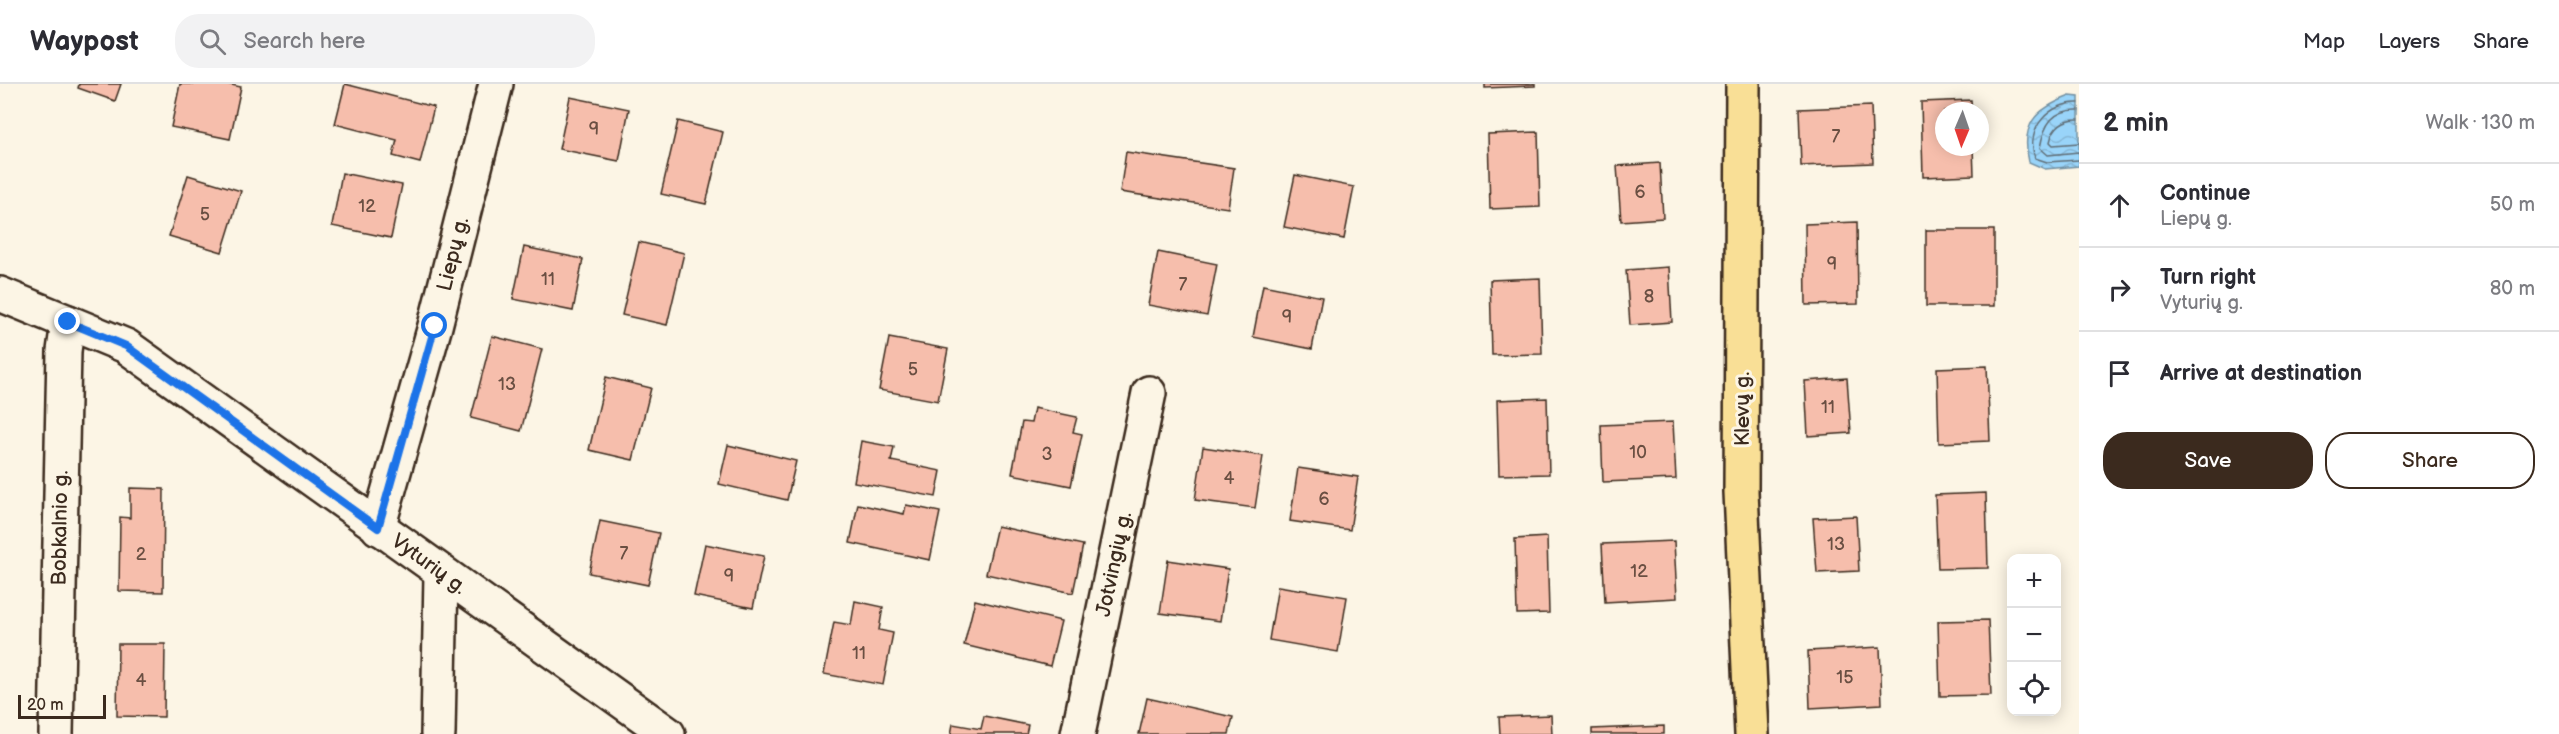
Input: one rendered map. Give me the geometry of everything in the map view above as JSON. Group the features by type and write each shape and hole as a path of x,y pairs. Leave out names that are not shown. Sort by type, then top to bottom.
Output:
{"main road":[{"name":"Klevų g.","path":"1743,84 1741,492 1752,734"}],"street":[{"name":"Liepų g.","path":"378,528 435,326 496,84"},
{"name":"Vyturių g.","path":"0,294 126,346 441,574 668,734"},
{"name":"Bobkalnio g.","path":"56,734 64,351 68,322"},
{"name":"Jotvingių g.","path":"1078,734 1149,393"},
{"path":"438,734 441,574"}],"water":[{"path":"2070,96 2079,97 2079,166 2045,169 2029,162 2027,137 2033,120 2048,106"}],"building":[{"path":"79,84 121,84 115,101 78,88"},
{"path":"180,84 227,84 241,87 230,139 171,127"},
{"path":"345,84 434,107 420,163 393,156 397,140 335,124"},
{"path":"1485,84 1535,84 1535,86 1485,88"},
{"path":"570,97 629,109 619,161 559,149"},
{"path":"1971,100 1971,102 1935,102 1935,156 1973,156 1974,175 1923,177 1921,102"},
{"path":"1871,106 1873,163 1801,166 1799,109"},
{"path":"678,121 723,132 706,204 661,194"},
{"path":"1538,132 1540,207 1490,209 1488,134"},
{"path":"1126,152 1234,168 1228,208 1120,192"},
{"path":"1660,163 1663,218 1621,221 1617,166"},
{"path":"342,173 402,185 391,238 332,226"},
{"path":"188,175 241,191 222,252 169,236"},
{"path":"1295,175 1354,187 1344,239 1284,227"},
{"path":"1857,222 1858,304 1806,305 1805,224"},
{"path":"1926,230 1994,230 1994,306 1926,306"},
{"path":"639,242 684,253 667,325 622,315"},
{"path":"524,247 583,259 573,311 513,299"},
{"path":"1158,252 1217,264 1207,316 1148,305"},
{"path":"1669,267 1672,322 1630,325 1626,270"},
{"path":"1540,278 1542,354 1492,355 1490,280"},
{"path":"1263,285 1322,297 1312,349 1253,337"},
{"path":"492,336 542,349 521,431 471,418"},
{"path":"889,338 948,349 938,401 879,390"},
{"path":"1987,366 1990,441 1939,443 1937,368"},
{"path":"606,377 651,388 633,460 589,450"},
{"path":"1847,378 1851,433 1808,436 1805,381"},
{"path":"1547,398 1549,474 1499,475 1497,400"},
{"path":"1034,408 1077,417 1073,432 1082,434 1071,486 1012,474 1022,422 1031,423"},
{"path":"1673,422 1676,479 1603,482 1601,425"},
{"path":"861,441 894,447 891,461 941,471 936,497 854,482"},
{"path":"728,445 796,461 787,500 719,484"},
{"path":"1203,447 1263,456 1255,508 1195,500"},
{"path":"1298,468 1358,477 1350,530 1290,521"},
{"path":"130,488 164,489 163,592 119,591 120,517 130,518"},
{"path":"1986,493 1988,568 1938,569 1935,495"},
{"path":"858,504 904,514 906,505 940,512 930,560 850,543"},
{"path":"1856,516 1859,571 1817,573 1813,518"},
{"path":"600,521 659,533 648,585 589,573"},
{"path":"997,526 1083,545 1073,593 986,574"},
{"path":"1547,537 1549,613 1517,614 1515,539"},
{"path":"1674,541 1677,598 1605,602 1602,544"},
{"path":"705,544 764,556 753,608 694,596"},
{"path":"1168,560 1228,569 1220,621 1160,613"},
{"path":"1278,586 1347,597 1338,652 1269,640"},
{"path":"975,600 1061,621 1050,666 964,645"},
{"path":"855,601 883,607 879,630 893,633 883,685 824,674 834,622 851,625"},
{"path":"1988,620 1991,695 1940,696 1938,621"},
{"path":"118,644 165,644 164,717 117,716"},
{"path":"1880,647 1882,704 1810,708 1808,651"},
{"path":"1147,698 1233,717 1229,734 1139,734"},
{"path":"1551,715 1552,734 1500,734 1499,717"},
{"path":"984,716 1028,725 1026,734 951,734 953,724 981,729"},
{"path":"1664,726 1664,734 1592,734 1592,729"}],"route":[{"path":"68,322 126,346 378,528 435,326"}]}
